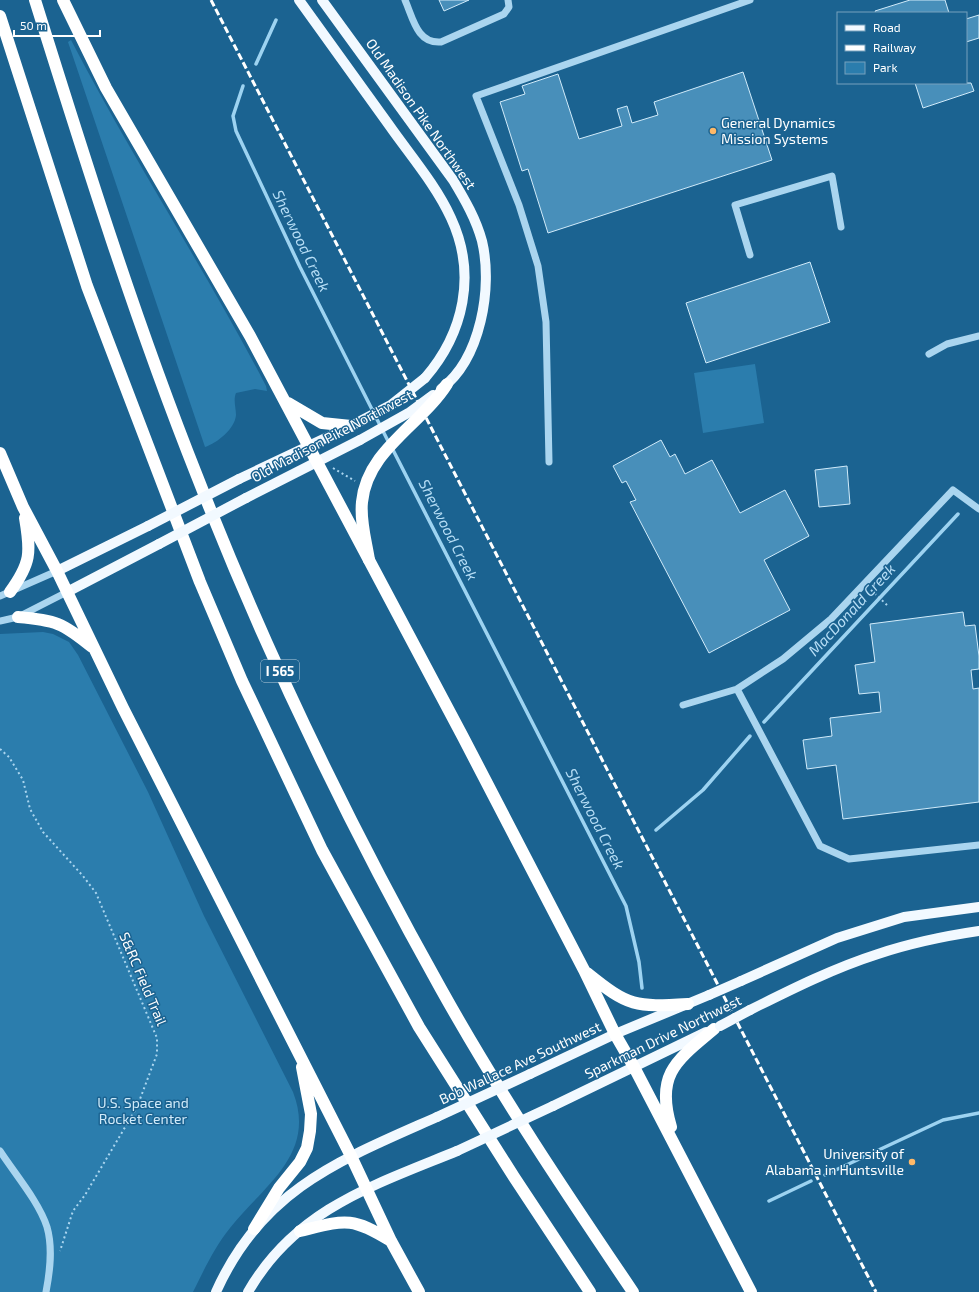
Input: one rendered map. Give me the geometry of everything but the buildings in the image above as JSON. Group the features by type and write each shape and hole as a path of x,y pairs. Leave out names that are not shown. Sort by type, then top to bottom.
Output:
{"highway":[{"name":"I 565","path":"35,0 107,225 168,402 223,540 291,696 362,841 442,991 539,1151 633,1292"},
{"path":"63,0 106,88 209,263 464,737 584,970 615,1034 634,1067 751,1292"},
{"name":"I 565","path":"0,16 87,286 200,582 242,681 322,850 419,1027 514,1177 590,1292"},
{"path":"369,560 362,515 364,490 368,479 380,458 437,400 447,384"},
{"path":"285,402 322,423 351,426"},
{"path":"0,453 23,507 57,571 123,708 299,1052 351,1156 391,1241 419,1292"},
{"path":"5,594 23,571 29,556 29,540 23,507"},
{"path":"18,617 46,619 60,623 74,631 96,651"},
{"path":"584,970 611,992 634,1004 651,1006 688,1004"},
{"path":"679,1153 667,1115 665,1101 667,1082 674,1064 717,1027"},
{"path":"254,1229 279,1188 300,1162 308,1144 311,1114 299,1052"},
{"path":"300,1231 336,1222 354,1222 372,1229 391,1241"}],"main road":[{"name":"Old Madison Pike Northwest","path":"57,571 239,479 308,445 351,426 391,405 425,378 450,343 460,316 464,287 464,273 457,232 451,217 429,182 299,0"},
{"name":"Old Madison Pike Northwest","path":"67,592 316,461 360,440 410,412 447,384 471,348 481,319 486,274 482,242 478,229 468,206 453,180 322,0"},
{"name":"Sparkman Drive Northwest","path":"615,1034 709,995 837,938 904,917 979,907"},
{"name":"Sparkman Drive Northwest","path":"248,1292 274,1256 300,1231 330,1207 366,1189 457,1150 553,1106 836,969 879,953 940,937 979,931"},
{"name":"Bob Wallace Ave Southwest","path":"216,1292 228,1266 254,1229 274,1208 298,1187 351,1156 615,1034"}],"street":[{"path":"405,0 420,34 424,39 435,43 442,42 504,14 509,7 508,0"},
{"path":"548,462 546,322 538,266 519,205 476,96 750,0"},
{"path":"750,255 735,205 815,179 832,176 842,227"},
{"path":"929,354 946,344 979,336"},
{"path":"683,705 737,689 783,659 831,619 953,490 979,509"},
{"path":"5,594 57,571"},
{"path":"0,621 18,617 67,592"},
{"path":"737,689 820,846 849,860 979,845"},
{"path":"0,1151 34,1201 47,1226 50,1255 46,1292"}],"path":[{"path":"330,466 360,483"},
{"path":"871,590 887,605"},
{"name":"S&RC Field Trail","path":"0,748 10,757 23,780 30,810 43,832 83,876 96,893 157,1038 157,1054 137,1107 85,1195 72,1211 59,1254"}],"green space":[{"path":"71,40 94,84 243,342 266,386 267,391 255,389 236,393 235,420 225,435 205,447 68,42"},
{"path":"755,364 764,423 703,433 694,373"},
{"name":"U.S. Space and Rocket Center","path":"43,632 53,634 69,642 78,655 148,792 204,916 293,1092 299,1114 298,1133 293,1151 271,1182 243,1212 219,1243 193,1292 0,1292 0,634"}],"waterway":[{"name":"Sherwood Creek","path":"256,64 276,20"},
{"name":"Sherwood Creek","path":"243,86 233,116 236,131 300,267 389,443"},
{"name":"Sherwood Creek","path":"392,448 626,906 639,962 642,988"},
{"name":"MacDonald Creek","path":"764,722 958,514"},
{"name":"MacDonald Creek","path":"656,830 703,790 750,736"},
{"path":"825,1175 943,1120 979,1113"},
{"path":"769,1201 811,1181"}],"railway":[{"path":"211,0 876,1292"}],"place":[{"name":"General Dynamics Mission Systems","path":"713,131"},
{"name":"University of Alabama in Huntsville","path":"912,1162"}]}
